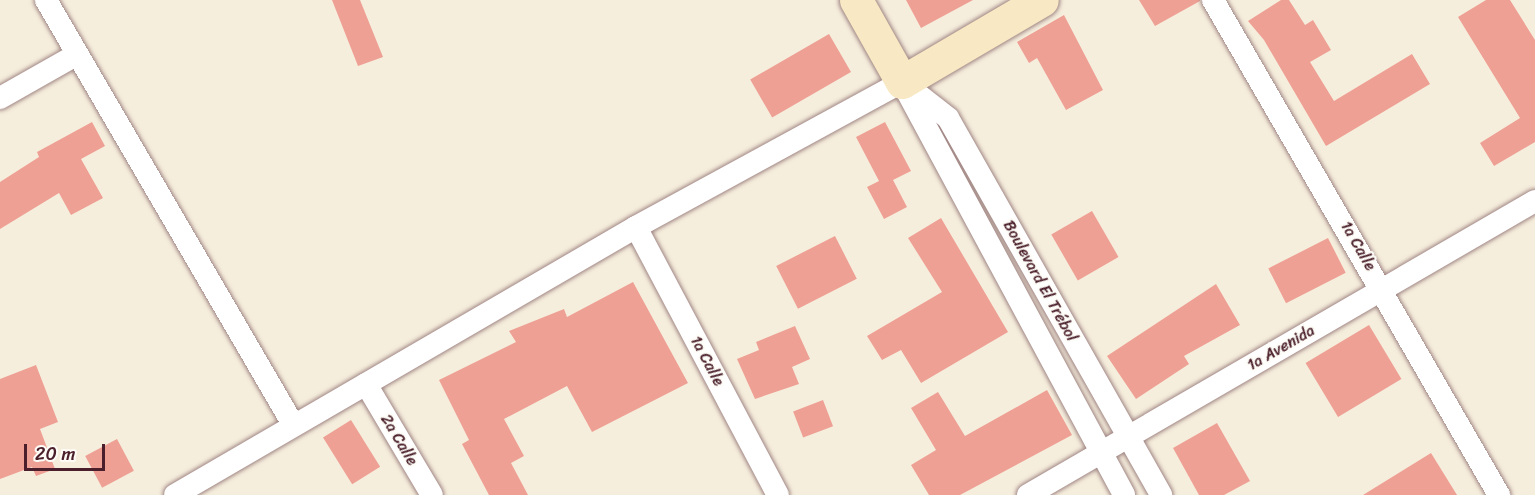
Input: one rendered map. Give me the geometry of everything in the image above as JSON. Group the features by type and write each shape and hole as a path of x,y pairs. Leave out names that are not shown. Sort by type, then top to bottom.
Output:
{"main road":[{"name":"Boulevard El Trébol","path":"856,0 902,82"},
{"path":"902,82 1042,0"}],"street":[{"path":"46,0 293,424"},
{"name":"1a Calle","path":"1213,0 1383,289 1499,495"},
{"path":"0,98 76,55"},
{"path":"176,495 293,424 636,228 902,82"},
{"name":"Boulevard El Trébol","path":"902,82 948,118 1161,495"},
{"name":"Boulevard El Trébol","path":"902,82 1124,495"},
{"name":"1a Avenida","path":"1028,495 1535,201"},
{"name":"1a Calle","path":"636,228 778,495"},
{"name":"2a Calle","path":"366,384 432,495"}],"building":[{"path":"332,0 360,0 383,57 358,66"},
{"path":"906,0 973,0 921,28"},
{"path":"1139,0 1200,0 1200,1 1155,26"},
{"path":"1281,0 1289,0 1305,25 1313,20 1331,50 1310,62 1334,101 1412,54 1430,84 1326,146 1264,40 1248,21"},
{"path":"1486,0 1510,0 1535,40 1535,142 1494,166 1480,143 1520,118 1458,17"},
{"path":"1064,15 1103,90 1066,110 1037,58 1029,63 1017,42"},
{"path":"829,34 851,72 772,118 750,80"},
{"path":"92,122 105,146 81,159 103,198 71,215 59,193 0,229 0,182 39,157 37,152"},
{"path":"885,122 911,171 893,180 907,207 884,219 867,187 879,181 856,137"},
{"path":"1092,211 1118,257 1078,280 1051,235"},
{"path":"941,218 1008,332 921,383 901,350 882,360 867,336 942,292 908,238"},
{"path":"835,236 857,279 798,309 776,266"},
{"path":"1328,238 1346,273 1286,303 1268,268"},
{"path":"633,282 688,383 592,432 567,386 504,419 524,456 511,463 528,495 489,495 462,444 469,440 439,380 516,342 509,331 564,309 567,317"},
{"path":"1216,284 1240,325 1184,356 1189,364 1136,399 1107,356"},
{"path":"1369,325 1401,379 1338,417 1306,363"},
{"path":"795,326 810,359 792,367 799,384 755,399 737,359 759,350 756,342"},
{"path":"36,365 58,422 40,429 55,469 36,476 32,467 0,479 0,379"},
{"path":"1047,390 1072,435 960,495 929,495 911,465 936,450 911,408 938,392 965,436"},
{"path":"823,400 833,426 803,438 793,411"},
{"path":"351,420 380,467 352,484 323,437"},
{"path":"1217,423 1250,481 1224,495 1199,495 1173,448"},
{"path":"117,439 134,471 102,488 85,456"},
{"path":"1431,453 1457,495 1363,495"}]}
